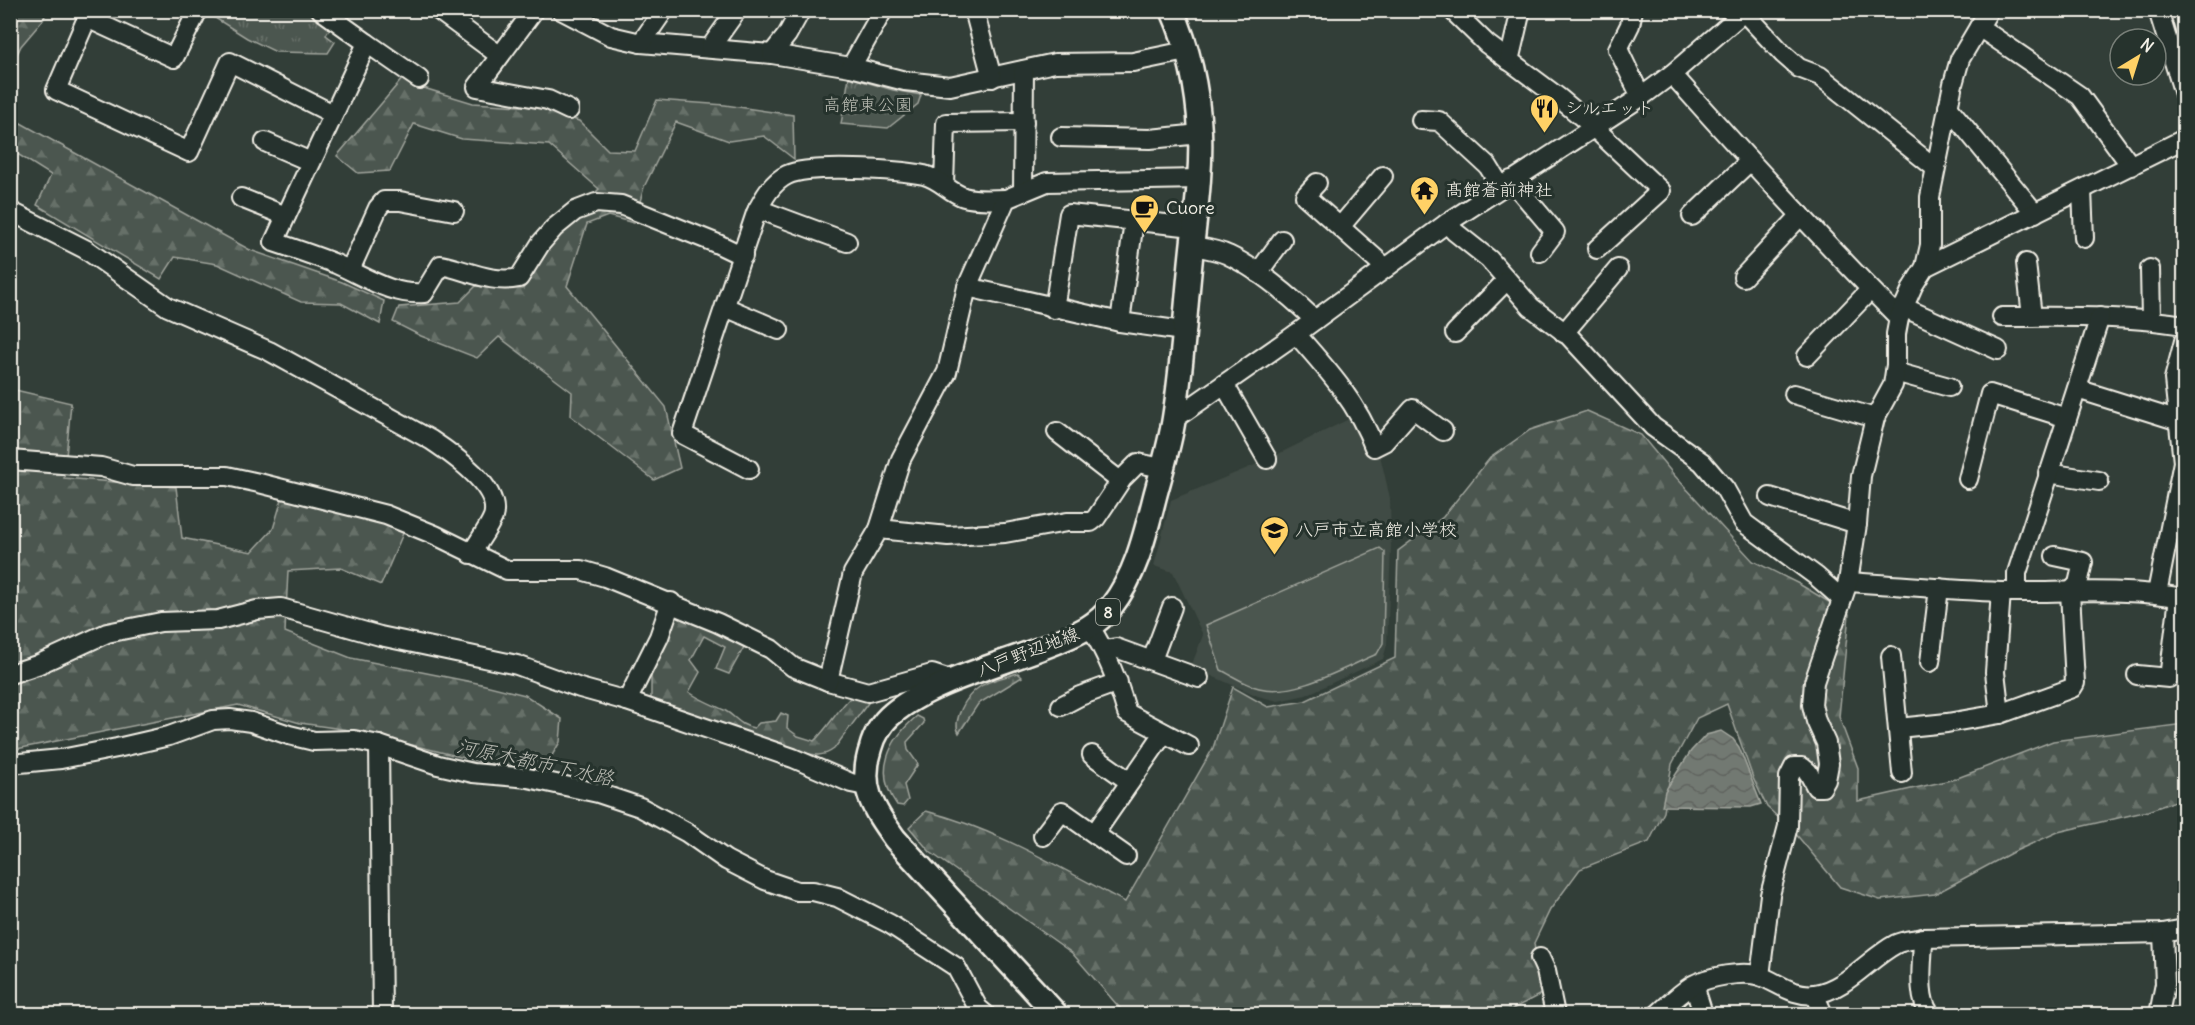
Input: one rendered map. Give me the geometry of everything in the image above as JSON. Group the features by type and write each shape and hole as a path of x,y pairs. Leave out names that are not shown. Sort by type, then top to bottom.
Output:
{"main road":[{"name":"八戸野辺地線","path":"1056,1014 895,839 873,808 866,786 866,763 874,737 890,715 913,699 952,681 1036,651 1090,627 1110,610 1131,577 1145,535 1174,419 1199,179 1200,134 1197,98 1174,11"}],"street":[{"path":"191,10 196,14 174,58 87,18 57,90 189,152 230,62 333,114"},
{"path":"321,10 346,18 366,43 419,79"},
{"path":"438,10 499,55"},
{"path":"534,10 477,87 548,100 569,110"},
{"path":"561,10 591,17 611,36 641,43 772,54 851,67 905,81 950,86 1055,63 1133,62 1186,51"},
{"path":"641,43 664,10"},
{"path":"710,48 737,10"},
{"path":"772,54 787,35 801,10"},
{"path":"851,67 883,10"},
{"path":"974,10 992,78"},
{"path":"1452,10 1487,44 1558,97 1594,128 1661,191 1597,249"},
{"path":"1509,61 1521,10"},
{"path":"1633,10 1630,25 1618,49 1641,97"},
{"path":"1760,976 1770,895 1788,826 1789,777 1794,767 1802,767 1816,787 1822,787 1826,780 1829,764 1826,743 1812,705 1814,682 1845,590 1857,524 1861,476 1875,418 1893,385 1901,312 1925,267 1930,245 1930,197 1934,166 1960,59 1989,10"},
{"path":"2158,10 2184,94"},
{"path":"1174,419 1506,183 1641,97 1672,74 1745,11 1783,54 1799,68 1820,76 1934,166"},
{"path":"1979,27 2080,96 2131,166"},
{"path":"366,43 274,242 350,270 385,287 411,294 424,293 441,264 477,276 510,280 519,278 541,243 554,228 575,211 596,203 621,206 718,244 742,256"},
{"path":"1023,191 1024,70"},
{"path":"1672,74 1870,290 1901,312 1998,350"},
{"path":"1948,107 2035,213"},
{"path":"1421,120 1438,121 1506,183 1555,232 1540,252"},
{"path":"944,185 946,123 1024,122"},
{"path":"1062,137 1150,139 1200,134"},
{"path":"1925,267 2184,139"},
{"path":"265,141 311,162"},
{"path":"1692,216 1750,161"},
{"path":"749,469 682,434 758,209 776,183 787,175 806,170 867,169 923,175 937,179 965,197 1005,199 1047,182 1199,179"},
{"path":"1340,227 1383,176"},
{"path":"1317,183 1305,196 1386,268"},
{"path":"2082,190 2084,238"},
{"path":"241,198 286,216"},
{"path":"828,681 853,573 879,530 901,459 947,372 967,287 1005,199"},
{"path":"350,270 378,208 384,201 400,201 454,211"},
{"path":"758,209 847,242"},
{"path":"10,210 85,249 168,308 269,351 422,435 457,457 479,479 492,498 493,516 471,554"},
{"path":"1054,309 1069,214 1134,221 1193,236 1258,273 1315,320"},
{"path":"1743,277 1801,215"},
{"path":"1120,322 1134,221"},
{"path":"1448,223 1455,232 1489,259 1531,308 1564,333 1653,426 1702,462 1725,489 1744,523 1816,576 1845,590 1939,588 2070,592 2116,590 2157,593 2182,598 2169,678 2137,675"},
{"path":"1258,273 1282,240"},
{"path":"2026,263 2032,317"},
{"path":"1564,333 1618,269"},
{"path":"2150,269 2151,320"},
{"path":"1455,333 1506,281"},
{"path":"967,287 1054,309 1183,331"},
{"path":"1808,356 1870,290"},
{"path":"725,308 779,330"},
{"path":"2002,317 2100,317 2151,320 2184,325"},
{"path":"2000,714 1995,672 2009,591 2017,573 2100,317"},
{"path":"1296,334 1332,374 1366,425 1374,447 1384,442 1413,409 1443,431"},
{"path":"2157,593 2183,462 2174,379 2184,341"},
{"path":"1895,372 1949,387"},
{"path":"1224,384 1267,459"},
{"path":"2077,389 2179,421"},
{"path":"1794,394 1875,418"},
{"path":"1968,478 1990,394 2067,417"},
{"path":"1057,432 1120,481"},
{"path":"10,460 101,467 133,476 227,476 386,515 435,535 507,570 581,570 614,580 671,602 750,639 771,649 793,667 828,681 868,692 932,674 952,681"},
{"path":"879,530 948,536 1005,533 1067,522 1091,522 1120,481 1138,463 1162,468"},
{"path":"2048,473 2099,481"},
{"path":"1770,497 1857,524"},
{"path":"1898,728 2000,714 2072,688 2075,683 2070,592 2078,584 2083,562 2055,556"},
{"path":"1930,663 1939,588"},
{"path":"627,701 659,637 671,602"},
{"path":"1152,660 1172,607"},
{"path":"10,675 107,633 161,622 218,620 256,610 281,608 380,636 517,665 793,758 851,783 866,786"},
{"path":"1090,627 1105,650 1127,713 1189,746"},
{"path":"1105,650 1116,648 1199,678"},
{"path":"1891,656 1902,773"},
{"path":"1062,706 1080,696 1118,682"},
{"path":"10,764 61,759 117,748 169,736 213,720 230,719 250,722 314,741 354,740 380,745 438,765 473,773 548,781 598,793 640,807 686,832 726,860 765,880 797,891 813,891 837,897 914,938 956,967 978,1008 985,1014"},
{"path":"1095,833 1164,733"},
{"path":"380,745 382,1014"},
{"path":"1092,755 1130,782"},
{"path":"1043,836 1062,811 1126,856"},
{"path":"1658,1014 1694,985 1724,976 1745,974 1760,976 1791,993 1814,994 1848,980 1875,957 1899,943 1923,938 2163,933 2184,929"},
{"path":"2159,1014 2165,984 2163,933"},
{"path":"1923,938 1922,996 1923,1006 1930,1014"},
{"path":"1540,958 1546,971 1555,1014"},
{"path":"1694,985 1702,1014"},
{"path":"1814,994 1823,1014"}],"shaded area":[{"name":"八戸市立高館小学校","path":"1353,417 1379,451 1390,498 1391,547 1387,645 1383,659 1306,695 1278,701 1258,696 1191,667 1203,635 1173,572 1154,566 1171,500 1262,462"}],"green space":[{"path":"11,10 47,11 43,20 21,46 11,67"},
{"path":"204,11 309,11 331,26 326,35 335,42 328,53 276,52 247,38"},
{"name":"高館東公園","path":"849,77 893,90 921,95 918,104 888,128 841,124"},
{"path":"403,78 427,89 473,103 536,107 579,121 608,150 635,151 657,100 725,105 793,115 794,159 764,136 729,141 676,122 644,187 634,223 608,216 587,224 567,286 666,407 680,468 654,480 571,416 572,392 499,337 477,358 421,336 393,322 399,307 460,302 476,286 523,289 551,237 599,189 549,145 462,139 414,124 390,171 358,173 337,156"},
{"path":"10,117 250,250 342,282 384,301 380,324 341,303 301,302 217,264 175,257 161,279 37,205 51,175 11,150"},
{"path":"11,389 71,403 64,478 176,487 182,538 252,552 273,529 282,499 378,521 404,531 381,585 341,568 288,571 285,632 351,658 525,695 562,719 560,742 544,769 485,763 356,731 300,723 238,705 11,750"},
{"path":"1587,411 1641,435 1674,475 1753,561 1799,584 1849,614 1839,717 1858,768 1858,801 1955,779 2053,741 2184,724 2184,798 2148,811 2058,832 2011,853 1935,894 1880,900 1840,887 1795,833 1767,807 1753,778 1727,704 1697,718 1672,764 1664,812 1649,842 1580,869 1550,910 1534,943 1541,994 1503,1014 1125,1014 1072,953 930,852 909,827 926,811 978,828 1028,850 1125,902 1213,748 1233,687 1268,707 1305,701 1395,658 1398,551 1443,517 1490,458 1530,430"},
{"path":"1380,548 1385,552 1383,643 1377,654 1319,680 1273,690 1244,683 1221,670 1206,625"},
{"path":"680,614 744,647 729,674 716,669 725,647 704,636 691,660 700,672 689,692 724,710 744,725 754,728 759,723 776,721 781,713 788,716 787,728 798,736 814,741 852,696 868,703 834,749 825,754 815,755 795,751 651,701 651,673 675,618"},
{"path":"1018,673 1022,677 978,704 959,733 957,722 959,716 973,692 982,685"},
{"path":"917,716 923,719 924,723 907,742 908,750 918,764 904,785 908,800 903,806 897,805 886,781 885,769 892,746 907,725"}],"water":[{"path":"1721,731 1733,739 1739,747 1761,804 1751,807 1662,806 1665,791 1691,751 1706,735"}],"place":[{"name":"シルエット","path":"1544,134"},
{"name":"髙館蒼前神社","path":"1424,216"},
{"name":"Cuore","path":"1145,234"},
{"name":"八戸市立高館小学校","path":"1274,556"}],"water label":[{"name":"河原木都市下水路","path":"535,762"}]}
